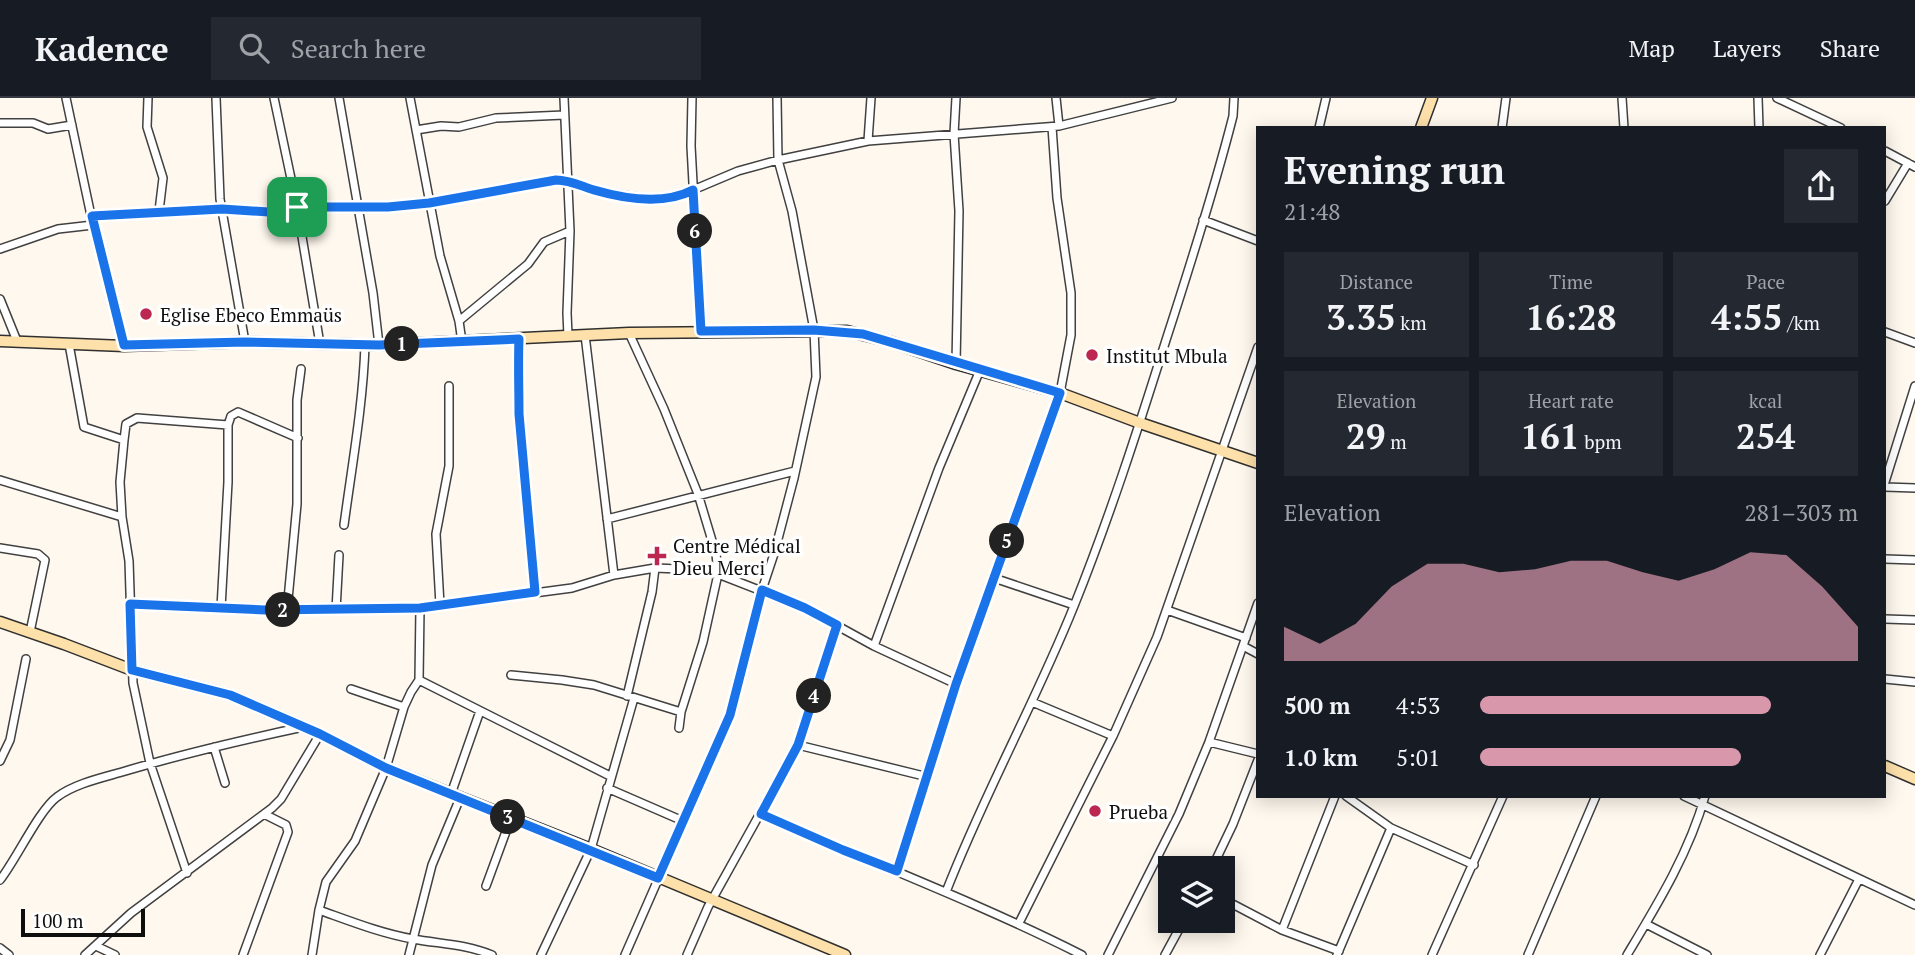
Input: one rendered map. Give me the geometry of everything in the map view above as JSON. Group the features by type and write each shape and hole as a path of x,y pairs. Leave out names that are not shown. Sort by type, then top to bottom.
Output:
{"street":[{"path":"66,98 92,220 124,345"},
{"path":"148,98 147,127 163,178 159,211"},
{"path":"216,98 222,209 245,342"},
{"path":"274,98 320,344"},
{"path":"339,98 373,293 379,345"},
{"path":"410,98 440,256 462,342"},
{"path":"564,98 570,231 566,313 568,336"},
{"path":"692,98 693,190 701,331"},
{"path":"625,955 730,715 774,554 816,377 814,330 792,211 778,160 777,98"},
{"path":"867,141 871,98"},
{"path":"956,98 954,134 959,211 956,363"},
{"path":"897,871 956,684 1060,393 1072,315 1053,163 1056,98"},
{"path":"0,249 92,220 159,211 388,207 429,203 556,180 567,180 595,190 645,198 674,198 738,171 867,141 1056,126 1172,98"},
{"path":"946,892 971,828 1032,702 1074,605 1140,424 1230,127 1234,98"},
{"path":"1319,126 1326,98"},
{"path":"1422,126 1432,98"},
{"path":"1502,126 1506,98"},
{"path":"1622,98 1624,126"},
{"path":"1758,98 1759,126"},
{"path":"1777,98 1837,126"},
{"path":"416,130 459,128 496,118 564,115"},
{"path":"0,122 33,123 48,129 72,125"},
{"path":"1886,152 1912,165 1886,200"},
{"path":"1203,220 1256,240"},
{"path":"458,321 528,264 544,242 570,231"},
{"path":"0,299 16,341"},
{"path":"0,341 124,345 245,342 379,345 629,332 814,330 863,334 1060,393 1140,424 1256,462"},
{"path":"629,332 698,494 716,554 718,574 703,642 681,712 679,729"},
{"path":"1886,332 1915,343"},
{"path":"585,335 614,575"},
{"path":"519,339 519,414 535,592"},
{"path":"69,344 85,427 124,440"},
{"path":"344,525 362,401 365,345"},
{"path":"1019,923 1114,736 1167,610 1256,353"},
{"path":"287,610 297,504 297,400 300,369"},
{"path":"874,646 939,468 980,370"},
{"path":"440,605 436,534 449,466 449,386"},
{"path":"1886,481 1915,386"},
{"path":"221,608 228,482 228,425 231,416 238,412 298,438"},
{"path":"187,873 149,763 132,670 129,561 120,482 126,424 137,418 228,425"},
{"path":"1886,440 1895,445"},
{"path":"607,519 795,471"},
{"path":"0,480 122,517"},
{"path":"1886,485 1915,488"},
{"path":"0,548 38,554 45,559 30,632"},
{"path":"336,610 339,555"},
{"path":"1886,559 1915,560"},
{"path":"130,604 287,610 420,608 572,589 614,575 654,568 718,574 805,608 874,646 956,684"},
{"path":"541,955 591,849 630,697 652,592 654,568"},
{"path":"994,578 1074,605"},
{"path":"312,955 326,882 355,841 386,768 404,707 419,680 420,608"},
{"path":"1108,955 1169,835 1209,741 1256,609"},
{"path":"1167,610 1244,642 1256,652"},
{"path":"1886,619 1915,620"},
{"path":"0,622 132,670 230,695 320,734 386,768 591,849 844,955"},
{"path":"687,955 712,900 798,745 837,625"},
{"path":"0,761 10,740 26,659"},
{"path":"511,675 579,683 681,712"},
{"path":"1886,679 1915,682"},
{"path":"419,680 610,776"},
{"path":"351,689 404,707"},
{"path":"1032,702 1114,736"},
{"path":"409,955 432,865 480,711"},
{"path":"0,880 57,796 149,763 304,727"},
{"path":"85,955 131,913 281,799 320,734"},
{"path":"1209,741 1256,753"},
{"path":"798,745 928,777"},
{"path":"214,747 225,783"},
{"path":"1218,856 1256,765"},
{"path":"1886,766 1915,779"},
{"path":"607,789 683,821"},
{"path":"1282,930 1334,798"},
{"path":"1349,798 1391,828 1474,865"},
{"path":"1362,807 1365,798"},
{"path":"1432,955 1502,798"},
{"path":"1528,955 1595,798"},
{"path":"1627,955 1686,847 1704,801 1915,905"},
{"path":"243,955 288,832 286,825 264,814"},
{"path":"761,814 1019,923 1082,955"},
{"path":"486,886 511,818"},
{"path":"1235,905 1282,930 1338,953 1391,828"},
{"path":"1820,955 1859,878"},
{"path":"319,910 370,928 413,939 450,943 492,955"},
{"path":"1646,924 1707,955"},
{"path":"1165,955 1177,933"},
{"path":"96,946 115,955"},
{"path":"0,948 9,955"}],"place":[{"name":"Eglise Ebeco Emmaüs","path":"146,314"},
{"name":"Institut Mbula","path":"1092,355"},
{"name":"Centre Médical Dieu Merci","path":"657,556"},
{"name":"Prueba","path":"1095,811"}],"route":[{"path":"556,180 567,180 595,190 645,198 674,198 693,190 701,331 847,331 1060,393 956,684 897,871 761,814 798,745 837,625 762,590 730,715 658,878 386,768 320,734 230,695 132,670 130,604 265,610 420,608 535,592 519,414 519,339 379,345 245,342 124,345 92,216 222,209 298,214 297,207 388,207 429,203 556,180"}]}
